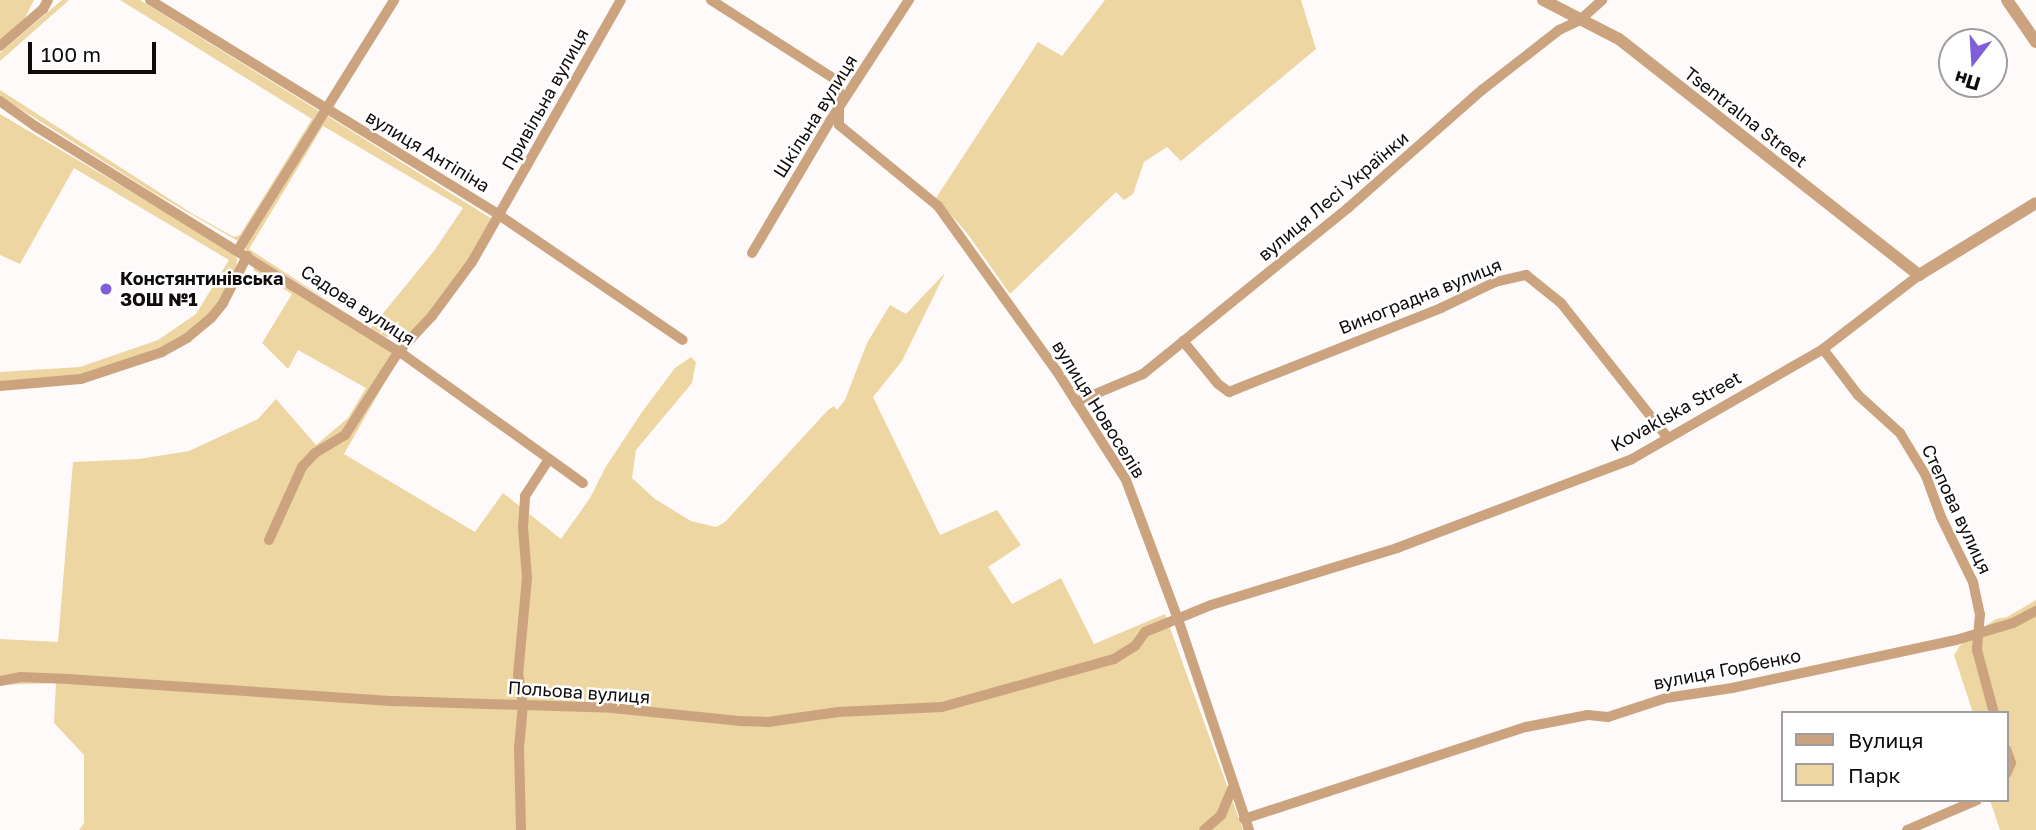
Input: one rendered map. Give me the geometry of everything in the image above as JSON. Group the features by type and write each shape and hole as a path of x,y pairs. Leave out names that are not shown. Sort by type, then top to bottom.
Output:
{"street":[{"path":"0,47 43,9 48,0"},
{"name":"вулиця Антіпіна","path":"150,0 499,215 683,340"},
{"path":"0,396 0,386 81,379 162,352 187,338 211,318 234,284 243,253 326,109 394,0"},
{"name":"Привільна вулиця","path":"269,540 302,467 315,453 345,435 399,351 432,316 472,262 621,0"},
{"path":"711,0 839,82 841,103"},
{"name":"Шкільна вулиця","path":"752,253 841,103 909,0"},
{"name":"Tsentralna Street","path":"1543,0 1619,40 1919,275"},
{"name":"вулиця Лесі Українки","path":"1076,402 1143,374 1397,167 1482,90 1559,30 1580,20 1602,0"},
{"path":"2013,3 2036,42"},
{"name":"Садова вулиця","path":"0,101 34,125 399,351 583,483"},
{"name":"вулиця Новоселів","path":"841,103 839,125 851,138 918,188 961,234 1126,480 1178,619 1249,830"},
{"name":"Kovaklska Street","path":"1178,619 1211,605 1397,548 1632,459 1823,349 1919,275 2036,203"},
{"name":"Виноградна вулиця","path":"1183,341 1218,384 1229,392 1441,308 1495,282 1526,275 1561,303 1668,438"},
{"name":"Степова вулиця","path":"1823,349 1858,395 1900,433 1926,476 1941,517 1973,582 1980,614 1977,650 1993,711"},
{"path":"521,830 519,748 523,705 518,675 527,579 523,527 525,496 549,459"},
{"name":"вулиця Горбенко","path":"1244,819 1526,727 1588,715 1608,717 1666,698 1732,688 1956,640 2013,623 2036,611"},
{"name":"Польова вулиця","path":"0,681 21,677 68,679 394,701 612,708 696,719 768,722 838,712 942,707 1114,659 1135,646 1145,632 1178,619"},
{"path":"1204,830 1222,815 1233,787"},
{"path":"1907,830 1972,802"}],"green space":[{"path":"0,0 34,0 23,22 0,44"},
{"path":"62,0 69,0 0,61 0,53"},
{"path":"120,0 140,0 319,111 238,241 149,190 0,96 0,90 193,214 234,237 240,235 312,119"},
{"path":"1105,0 1301,0 1316,49 1181,161 1167,147 1144,162 1133,194 1124,200 1116,192 1010,294 967,233 936,198 1038,42 1062,56"},
{"path":"0,114 233,252 237,259 236,271 228,288 201,323 168,345 74,377 0,382 0,372 80,367 158,340 196,314 229,260 74,168 20,264 0,255"},
{"path":"326,115 492,219 483,241 425,321 409,334 385,337 371,328 434,251 463,208 323,126 249,249 332,303 248,253 245,248"},
{"path":"254,267 386,346 397,361 344,454 475,532 503,493 561,539 590,498 605,468 642,412 675,368 691,357 696,362 692,383 636,450 632,478 655,499 691,521 716,527 725,522 828,410 834,406 837,410 845,400 867,343 890,305 906,314 945,273 902,361 873,397 940,535 997,510 1021,545 988,567 1012,604 1061,578 1094,644 1165,614 1243,830 79,830 84,823 84,755 54,723 56,683 0,685 0,639 58,642 73,462 139,459 189,451 258,419 276,399 316,445 348,418 366,388 298,350 288,369 262,343 292,294 253,270"},
{"path":"2036,600 2036,830 2000,830 1991,802 2008,802 2008,711 1972,711 1954,655 1963,641 1996,619 2007,617"}],"place":[{"name":"Констянтинівська ЗОШ №1","path":"106,289"}]}
